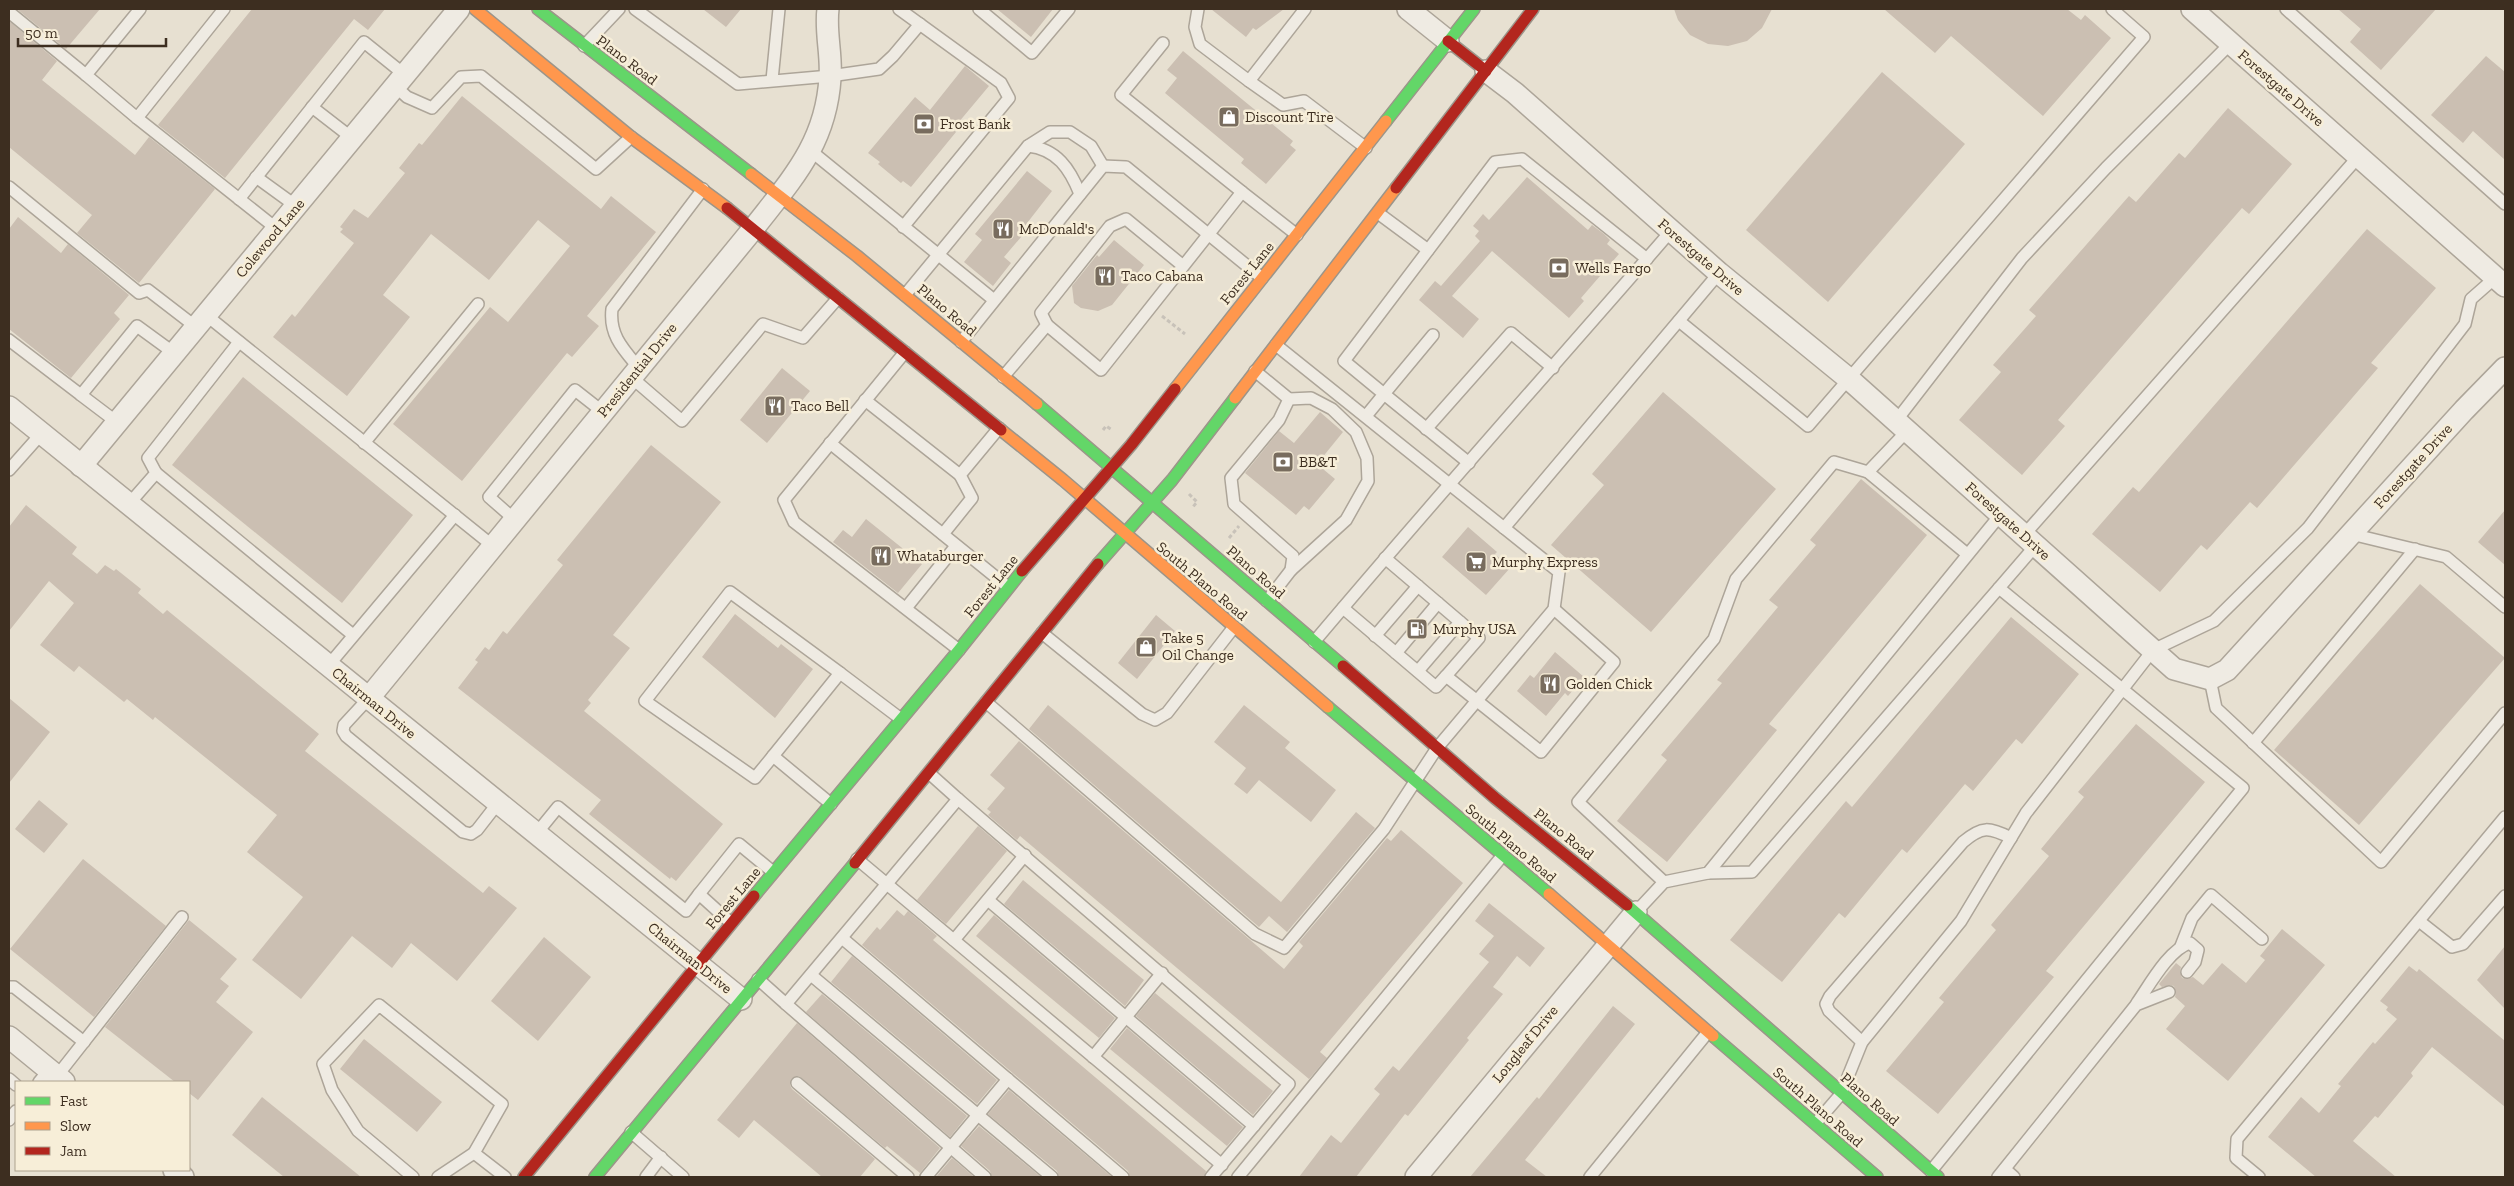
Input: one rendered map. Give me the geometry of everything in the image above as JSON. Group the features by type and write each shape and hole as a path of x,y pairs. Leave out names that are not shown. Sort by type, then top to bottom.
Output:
{"main road":[{"path":"474,9 631,137 703,189 999,428 1084,498 1123,534"},
{"name":"Plano Road","path":"538,9 780,194 1112,467 1495,798 1636,912 1841,1094 1935,1174"},
{"name":"Forest Lane","path":"524,1177 697,964 959,650 1008,587 1112,467 1474,9"},
{"path":"595,1177 929,773 1123,534 1172,480 1254,370 1378,213 1533,9"},
{"path":"1448,41 1486,71"},
{"name":"South Plano Road","path":"1123,534 1503,855 1816,1123 1876,1177"}],"street":[{"name":"Colewood Lane","path":"81,466 459,9"},
{"name":"Presidential Drive","path":"368,699 752,229 811,151 819,133 828,102 830,76 828,9"},
{"path":"1408,9 1448,41"},
{"name":"Forestgate Drive","path":"2192,9 2500,282"},
{"name":"Forestgate Drive","path":"1486,71 1515,93 1719,273 1849,379 2174,669 2210,679 2227,670 2505,368"},
{"name":"Chairman Drive","path":"9,408 741,999"},
{"name":"Longleaf Drive","path":"1416,1177 1607,944 1636,912"},
{"path":"9,1037 52,1078"}],"lane":[{"path":"86,75 140,9"},
{"path":"137,118 224,9"},
{"path":"584,46 619,9"},
{"path":"635,9 738,84 830,76 879,69 893,56 920,24"},
{"path":"772,80 780,9"},
{"path":"899,9 1002,83 1009,98 904,227"},
{"path":"979,9 1032,53 1069,9"},
{"path":"1198,9 1195,27 1200,44 1283,105 1304,101 1366,148"},
{"path":"1249,81 1305,9"},
{"path":"1679,321 1808,426 2144,37 2112,9"},
{"path":"2286,9 2505,204"},
{"path":"9,12 137,118 277,229"},
{"path":"239,198 364,42 400,80 407,97 432,108 461,77 481,76 596,169 631,137"},
{"path":"1163,43 1122,95 1297,235"},
{"path":"1868,472 2022,258 2106,168 2231,44"},
{"path":"312,107 352,138"},
{"path":"905,295 1028,146 1050,132 1070,132 1092,146 1103,166"},
{"path":"1028,146 1042,148 1060,159 1072,174 1080,194"},
{"path":"811,151 994,300"},
{"path":"1636,912 1664,882 1708,872 1752,872 1999,588 2030,540 2359,156"},
{"path":"1469,463 1344,361 1496,162 1522,159 1647,259"},
{"path":"961,342 1103,166"},
{"path":"1103,166 1126,168 1209,233 1262,278"},
{"path":"256,177 296,206"},
{"path":"9,187 140,292 148,290 239,342 492,546"},
{"path":"703,189 612,309 611,322 617,342 635,372 682,421 763,324 802,338 838,298"},
{"path":"1182,265 1126,220 1110,226 1041,313 1047,325 1101,370 1182,265 1242,192"},
{"path":"1378,213 1428,250"},
{"path":"1314,642 1449,483 1553,368 1671,231"},
{"path":"1504,528 1719,273"},
{"path":"1816,1123 1841,1094 1862,1042 1961,920 2026,813 2153,650 2214,621 2308,528 2465,324 2471,299 2500,282"},
{"path":"364,442 478,304"},
{"path":"1003,377 1047,325"},
{"path":"81,395 137,326 174,353"},
{"path":"1426,429 1511,333 1553,368"},
{"path":"1366,416 1433,335"},
{"path":"239,342 148,458 156,473 353,635"},
{"path":"10,343 118,423"},
{"path":"986,702 1255,934 1284,948 1384,829 1437,748 1478,702 1554,609 1559,572 1275,344"},
{"path":"905,352 784,500 794,522 959,650"},
{"path":"1254,370 1289,399 1311,398 1332,409 1356,432 1367,458 1368,481 1346,520 1291,570 1267,601"},
{"path":"514,520 489,497 575,390 603,412"},
{"path":"1289,399 1280,420 1231,478 1234,504 1293,556 1291,570"},
{"path":"865,400 960,475 972,498 943,534"},
{"path":"960,475 999,428"},
{"path":"9,470 41,434"},
{"path":"830,443 1008,587"},
{"path":"1664,882 1578,802 1714,639 1736,579 1834,462 1868,472 1967,554"},
{"path":"128,505 156,473"},
{"path":"1708,872 2000,514"},
{"path":"328,666 454,515"},
{"path":"2351,534 2446,557 2505,607"},
{"path":"906,608 956,546"},
{"path":"2253,743 2415,549"},
{"path":"1343,608 1436,687 1479,638 1385,558"},
{"path":"1375,636 1418,586"},
{"path":"1935,1174 2243,788 1999,588"},
{"path":"840,673 755,778 645,702 730,592 840,673 901,719"},
{"path":"1396,652 1438,603"},
{"path":"1446,676 1541,752 1614,662 1554,609"},
{"path":"1418,672 1460,622"},
{"path":"1042,633 1142,714 1156,720 1166,713 1234,627"},
{"path":"2210,679 2216,708 2381,862 2505,713"},
{"path":"368,699 344,724 343,731 346,736 463,832 471,834 477,830 498,803"},
{"path":"773,756 831,804"},
{"path":"929,773 1289,1084 1211,1177"},
{"path":"786,1004 958,799"},
{"path":"536,834 558,807 686,911 739,844 774,872"},
{"path":"2259,1177 2236,1158 2237,1139 2503,823"},
{"path":"1862,1042 1829,1011 1826,1004 1830,996 1963,842 1981,829 1995,830 2010,838"},
{"path":"954,940 1024,855"},
{"path":"1238,1177 1503,855"},
{"path":"857,859 1222,1165"},
{"path":"699,894 732,923"},
{"path":"2014,1177 2001,1173 2136,1005 2166,962 2181,946 2192,918 2210,895 2262,939"},
{"path":"2419,921 2452,947 2463,944 2505,896"},
{"path":"988,900 1254,1126"},
{"path":"52,1078 84,1042 182,917"},
{"path":"842,938 1123,1177"},
{"path":"2181,946 2190,943 2198,950 2194,962 2187,972"},
{"path":"1093,1057 1162,973"},
{"path":"811,975 1052,1177"},
{"path":"758,979 985,1177"},
{"path":"9,987 14,987 84,1042"},
{"path":"2136,1005 2169,992"},
{"path":"413,1177 358,1131 332,1090 323,1064 379,1006 502,1104 474,1154 438,1177"},
{"path":"1590,1177 1708,1032"},
{"path":"926,1177 1008,1079"},
{"path":"797,1083 908,1177"},
{"path":"631,1132 684,1177"},
{"path":"474,1154 505,1177"},
{"path":"646,1177 661,1158"}],"path":[{"path":"1150,307 1185,334"},
{"path":"1106,426 1112,430"},
{"path":"1189,494 1197,502"}],"building":[{"path":"17,9 100,9 66,49"},
{"path":"252,9 385,9 368,30 354,19 225,178 158,125"},
{"path":"703,9 741,9 726,27"},
{"path":"997,9 1053,9 1031,37"},
{"path":"1211,9 1284,9 1256,30 1253,28 1246,37"},
{"path":"1674,9 1772,9 1762,28 1747,41 1728,46 1708,44 1690,35 1678,20"},
{"path":"1884,9 2067,9 2081,20 2085,15 2111,38 2043,116 1951,36 1935,53"},
{"path":"2338,9 2436,9 2381,70 2350,42 2361,29"},
{"path":"9,21 57,61 42,80 135,155 149,137 215,189 139,283 77,233 92,215 9,147"},
{"name":"Discount Tire","path":"1183,51 1293,141 1290,145 1296,150 1266,184 1241,163 1244,159 1165,93 1177,78 1167,70"},
{"path":"2486,56 2505,72 2505,160 2473,131 2463,143 2431,115"},
{"name":"Frost Bank","path":"965,66 989,86 953,129 956,132 911,187 903,181 901,183 868,153 915,97 930,110"},
{"path":"1882,72 1965,144 1828,302 1746,230"},
{"path":"462,96 601,209 611,196 656,232 587,316 599,326 572,357 567,353 462,481 393,424 490,307 508,322 570,246 538,220 489,280 431,234 383,295 410,317 347,396 273,337 292,314 295,317 354,243 340,232 343,229 340,227 354,209 368,218 405,173 399,168 419,143 422,145"},
{"path":"2228,108 2292,164 2249,214 2242,208 2058,420 2065,426 2022,475 1959,420 2001,372 1993,365 2036,316 2029,310 2129,196 2136,202 2179,153 2185,158"},
{"name":"McDonald's","path":"1027,171 1052,191 1024,227 1027,230 1004,257 1011,263 993,286 964,262 982,240 975,234"},
{"name":"Wells Fargo","path":"1527,177 1588,230 1592,225 1604,234 1610,240 1607,244 1619,254 1581,298 1584,301 1569,318 1492,251 1452,296 1479,319 1463,338 1419,300 1435,281 1441,286 1480,241 1475,236 1479,231 1473,226 1483,214 1489,220"},
{"path":"18,217 61,253 68,244 129,295 114,313 120,319 71,378 9,329 9,229"},
{"path":"2367,229 2436,288 2371,363 2378,368 2257,508 2250,502 2207,550 2201,545 2160,592 2092,534 2133,487 2139,492"},
{"name":"Taco Cabana","path":"1114,240 1144,265 1112,305 1098,311 1081,308 1074,303 1072,286 1097,255 1099,257"},
{"name":"Taco Bell","path":"782,368 810,391 767,443 740,420"},
{"path":"243,377 413,515 342,603 172,465"},
{"path":"1663,392 1776,489 1651,632 1551,545 1604,485 1592,474"},
{"name":"BB&T","path":"1320,412 1343,432 1317,464 1335,479 1309,510 1304,506 1296,515 1245,473 1279,431 1294,443"},
{"path":"651,445 721,502 613,635 630,648 588,700 591,703 584,711 723,824 676,881 671,877 670,879 589,814 601,800 458,688 478,662 475,660 485,647 489,650 503,631 507,634 563,565 557,560"},
{"path":"1861,479 1927,535 1769,724 1777,730 1667,862 1617,821 1667,760 1661,755 1722,683 1717,680 1778,607 1769,600 1816,545 1810,540"},
{"path":"26,505 77,547 72,554 97,574 105,565 114,571 116,569 141,589 138,593 163,614 167,610 319,734 305,751 483,893 489,886 517,908 457,981 411,943 392,968 352,936 301,999 252,960 303,897 247,852 277,815 155,717 153,720 127,699 124,702 79,666 74,672 40,645 74,603 49,581 9,631 9,527"},
{"path":"2505,510 2505,565 2478,542"},
{"name":"Whataburger","path":"866,519 922,564 898,593 833,542 843,530 852,537"},
{"name":"Murphy Express","path":"1468,527 1497,552 1495,554 1510,568 1486,595 1442,557"},
{"path":"2420,584 2505,658 2359,825 2274,750"},
{"path":"735,614 778,648 781,644 813,669 775,718 702,657"},
{"name":"Take 5 Oil Change","path":"1156,615 1175,631 1137,679 1118,663"},
{"path":"2011,617 2079,674 2022,744 2016,739 1973,791 1965,784 1907,853 1902,849 1845,918 1839,913 1782,982 1730,940 1846,801 1852,807"},
{"name":"Golden Chick","path":"1555,652 1584,677 1568,696 1565,693 1546,716 1517,691 1530,675 1534,678"},
{"path":"9,698 50,732 9,783"},
{"path":"1048,705 1281,902 1356,812 1375,828 1287,932 1269,916 1259,927 1029,729"},
{"path":"1244,705 1290,742 1285,748 1336,790 1311,822 1259,780 1247,794 1234,784 1246,768 1214,742"},
{"path":"2136,724 2205,782 2046,971 2054,977 1938,1114 1886,1071 1944,1002 1939,998 1996,930 1991,925 2049,856 2041,849 2084,797 2078,792"},
{"path":"1019,741 1284,969 1303,946 1299,942 1387,838 1391,841 1401,830 1463,883 1320,1052 1327,1058 1309,1079 1020,836 1017,840 988,815 991,812 987,809 1005,788 990,775"},
{"path":"39,800 68,824 44,853 15,829"},
{"path":"978,826 1007,851 946,924 917,900"},
{"path":"83,859 166,926 94,1017 10,949"},
{"path":"1023,880 1144,980 1125,1006 1004,904"},
{"path":"1489,903 1545,948 1530,967 1517,956 1493,987 1503,994 1408,1116 1405,1114 1356,1177 1299,1177 1331,1135 1341,1143 1380,1094 1374,1089 1393,1066 1399,1071 1489,962 1479,954 1494,936 1475,921"},
{"path":"897,910 904,916 908,911 937,936 933,940 1206,1171 1204,1177 1130,1177 1128,1171 862,945 877,927 880,930"},
{"path":"994,915 1115,1018 1099,1038 976,936"},
{"path":"189,920 237,959 220,979 229,986 216,1002 253,1032 198,1100 190,1094 190,1081 174,1081 105,1027"},
{"path":"2282,929 2325,965 2228,1081 2166,1029 2185,1006 2175,997 2174,986 2162,987 2159,984 2176,963 2181,967 2182,978 2193,977 2203,985 2222,963 2246,983 2265,960 2260,956"},
{"path":"544,937 591,977 538,1041 491,1001"},
{"path":"2505,946 2505,1009 2477,980"},
{"path":"852,956 997,1080 977,1104 831,982"},
{"path":"2409,966 2417,972 2419,969 2505,1041 2505,1107 2432,1047 2411,1073 2413,1076 2378,1118 2375,1116 2353,1141 2396,1177 2316,1177 2268,1137 2301,1097 2319,1113 2341,1086 2338,1084 2373,1042 2375,1044 2397,1019 2386,1010 2388,1007 2380,1001"},
{"path":"1155,993 1273,1091 1253,1115 1136,1016"},
{"path":"822,994 967,1116 950,1137 806,1012"},
{"path":"1613,1006 1635,1024 1525,1160 1547,1177 1470,1177 1537,1097 1539,1099"},
{"path":"797,1023 940,1148 920,1173 887,1146 885,1148 799,1076 791,1079 790,1085 792,1089 875,1159 860,1177 822,1177 754,1120 739,1138 717,1120"},
{"path":"1127,1028 1243,1127 1227,1146 1110,1049"},
{"path":"364,1039 442,1102 417,1132 340,1069"},
{"path":"1009,1090 1112,1177 1059,1177 1057,1171 988,1114"},
{"path":"262,1097 361,1177 284,1177 232,1135"},
{"path":"979,1126 1041,1177 992,1177 990,1171 961,1146"},
{"path":"952,1158 974,1177 936,1177"}],"traffic: fast":[{"path":"538,9 751,174"},
{"path":"1386,121 1474,9"},
{"path":"1098,564 1172,480 1235,398"},
{"path":"1037,404 1343,666"},
{"path":"754,896 959,650 1022,571"},
{"path":"1328,707 1549,894"},
{"path":"595,1177 855,863"},
{"path":"1627,905 1938,1177"},
{"path":"1713,1036 1877,1177"}],"traffic: slow":[{"path":"475,9 631,137 727,208"},
{"path":"1175,389 1386,121"},
{"path":"751,174 857,256 1037,404"},
{"path":"1235,398 1396,188"},
{"path":"1001,430 1063,480 1328,707"},
{"path":"1549,894 1713,1036"}],"traffic: jam":[{"path":"1396,188 1533,9"},
{"path":"1448,41 1486,71"},
{"path":"727,208 1001,430"},
{"path":"1022,571 1131,445 1175,389"},
{"path":"855,863 1098,564"},
{"path":"1343,666 1495,798 1627,905"},
{"path":"524,1177 754,896"}],"place":[{"name":"Discount Tire","path":"1229,117"},
{"name":"Frost Bank","path":"924,124"},
{"name":"McDonald's","path":"1003,229"},
{"name":"Wells Fargo","path":"1559,268"},
{"name":"Taco Cabana","path":"1105,276"},
{"name":"Taco Bell","path":"775,406"},
{"name":"BB&T","path":"1283,462"},
{"name":"Whataburger","path":"881,556"},
{"name":"Murphy Express","path":"1476,562"},
{"name":"Murphy USA","path":"1417,629"},
{"name":"Take 5 Oil Change","path":"1146,647"},
{"name":"Golden Chick","path":"1550,684"}]}
